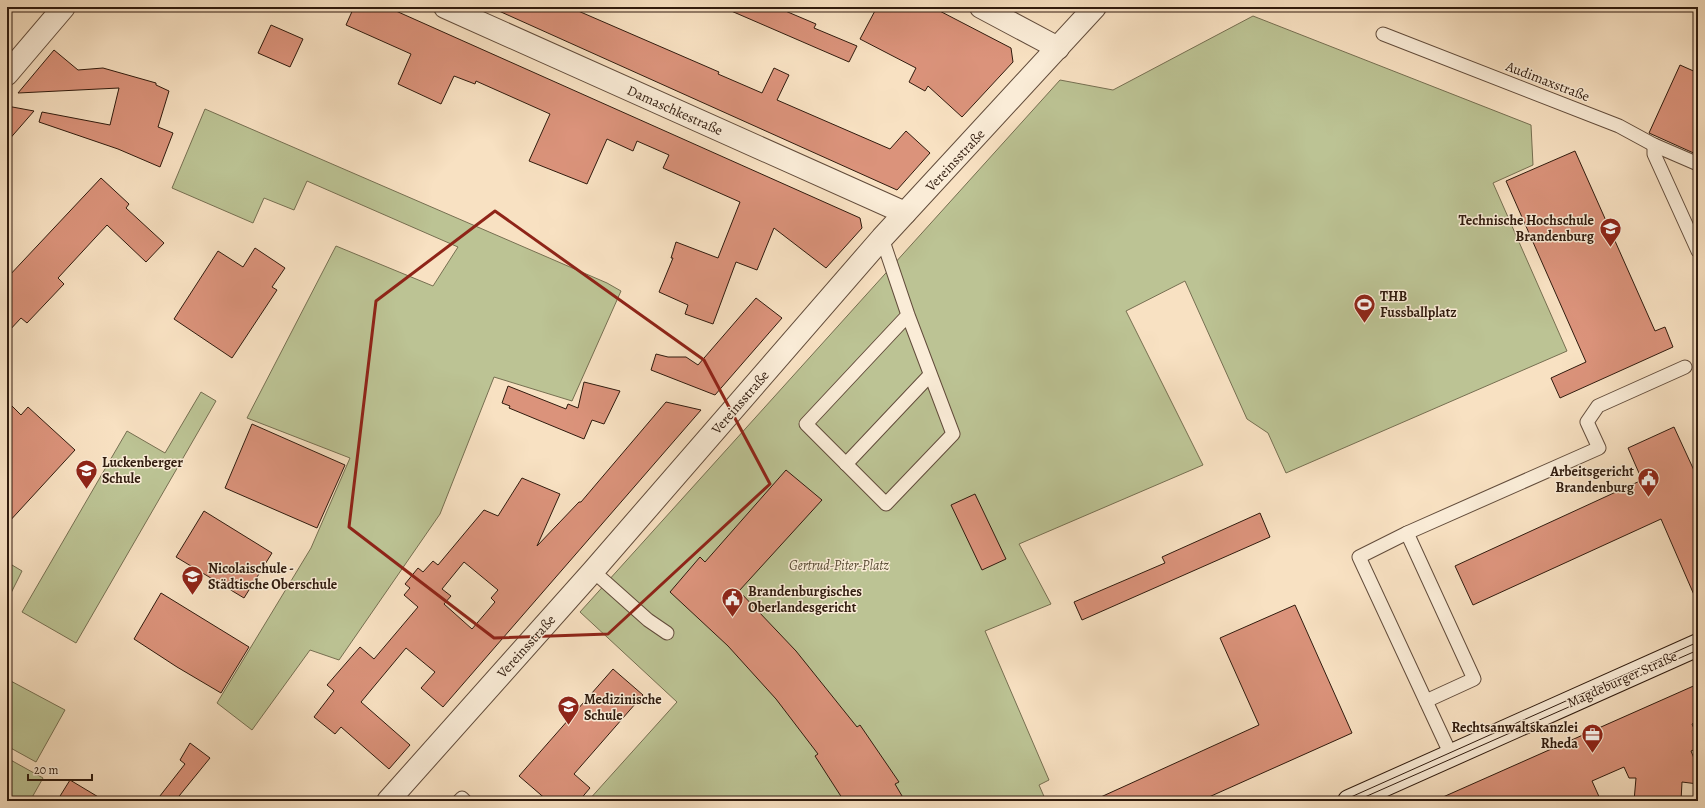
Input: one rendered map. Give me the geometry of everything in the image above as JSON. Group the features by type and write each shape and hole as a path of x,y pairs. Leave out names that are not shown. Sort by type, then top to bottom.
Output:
{"street":[{"path":"7,74 64,7"},
{"name":"Damaschkestraße","path":"445,7 905,213"},
{"path":"981,7 1058,48"},
{"name":"Vereinsstraße","path":"388,801 593,571 882,238 1095,7"},
{"name":"Magdeburger Straße","path":"1349,801 1698,645"}],"lane":[{"name":"Audimaxstraße","path":"1383,34 1619,126 1654,145 1698,164"},
{"path":"1654,145 1654,154 1698,252"},
{"path":"882,238 908,314 953,434 886,504 806,424 908,314"},
{"path":"1451,755 1359,557 1407,533 1599,448 1587,422 1598,406 1685,367"},
{"path":"846,464 930,374"},
{"path":"1407,533 1474,679 1426,701"},
{"path":"593,571 648,620 667,633"},
{"path":"459,801 462,798 465,801"}],"highlighted area":[{"path":"495,211 704,360 770,484 608,634 494,638 349,527 376,301"}],"green space":[{"name":"Gertrud-Piter-Platz","path":"1253,16 1531,125 1533,165 1493,183 1567,351 1286,473 1268,433 1247,419 1185,281 1126,311 1203,465 1019,544 1051,604 985,631 1049,780 1039,785 1046,801 588,801 677,702 580,612 1060,80 1113,90"},
{"path":"205,109 607,283 621,291 572,401 494,377 440,514 339,660 310,650 252,730 217,703 311,548 350,458 247,418 336,246 433,286 458,247 307,181 294,210 264,198 253,223 172,188"},
{"path":"201,392 216,401 76,643 22,612 127,431 165,453"},
{"path":"7,562 22,571 7,601"},
{"path":"7,679 65,710 36,762 7,746"},
{"path":"7,758 43,778 30,801 7,801"}],"building":[{"path":"354,7 387,7 860,218 862,228 826,268 774,228 757,270 736,262 713,324 685,314 688,305 659,292 673,258 671,258 676,242 718,258 740,202 663,168 669,155 637,141 633,151 607,139 587,184 529,161 550,114 476,81 475,84 454,76 441,104 398,84 411,54 346,25"},
{"path":"490,7 569,7 719,72 718,74 762,93 774,68 789,75 777,100 890,149 906,131 930,153 897,190"},
{"path":"722,7 776,7 816,24 814,28 857,46 849,62"},
{"path":"877,7 932,7 1011,48 1013,62 962,117 928,86 925,91 909,82 916,68 860,39"},
{"path":"271,25 303,39 290,67 258,53"},
{"path":"54,50 78,70 103,68 156,83 156,85 169,91 158,127 173,133 160,167 118,149 39,122 42,112 110,125 119,88 18,93"},
{"path":"1680,65 1698,73 1698,155 1649,133"},
{"path":"7,106 34,111 7,142"},
{"path":"1575,151 1655,331 1665,327 1673,347 1560,398 1551,378 1586,362 1506,181"},
{"path":"101,178 129,204 126,208 164,243 146,262 107,225 58,278 64,284 27,323 21,318 7,333 7,278"},
{"path":"255,248 285,268 272,287 277,290 232,358 174,319 218,251 243,267"},
{"path":"756,298 782,318 715,395 651,370 656,354 668,357 686,357 698,365"},
{"path":"584,382 620,391 604,424 592,420 584,439 509,408 510,406 502,403 508,386 566,409 568,404 578,408"},
{"path":"7,401 21,415 28,407 75,450 7,524"},
{"path":"666,402 701,410 443,707 421,688 435,672 406,648 361,702 410,745 389,769 341,727 335,734 314,717 334,691 327,685 360,647 374,659 418,607 404,595 410,588 405,584 418,568 423,572 433,561 438,565 484,510 498,516 522,478 560,494 537,546 579,502 581,502","holes":["464,562 498,590 491,598 495,602 472,629 444,604 451,596 442,589"]},
{"path":"252,424 345,465 317,528 225,488"},
{"name":"Arbeitsgericht Brandenburg","path":"1674,427 1698,479 1698,604 1661,519 1473,605 1455,566 1642,480 1628,448"},
{"name":"Brandenburgisches Oberlandesgericht","path":"786,470 822,500 739,591 796,651 857,727 860,725 899,782 895,784 905,801 844,801 815,756 818,754 776,699 728,646 670,592 700,557 705,562"},
{"path":"975,494 1006,559 982,570 951,505"},
{"path":"204,511 272,553 244,598 176,557"},
{"path":"1260,513 1270,537 1082,620 1074,602 1165,563 1162,557"},
{"path":"161,593 249,647 221,693 134,639"},
{"path":"1295,605 1352,733 1200,801 1092,801 1259,725 1220,638"},
{"path":"613,669 643,695 574,774 590,788 579,801 548,801 519,776"},
{"path":"1698,684 1698,721 1692,724 1698,738 1698,748 1691,751 1698,768 1698,784 1682,782 1681,801 1654,798 1654,801 1634,801 1636,778 1629,778 1624,767 1592,781 1601,801 1434,801"},
{"path":"190,743 210,758 175,801 156,801 185,764 180,760"},
{"path":"70,780 105,801 57,801"}],"tram line":[{"path":"1342,801 1698,642"},
{"path":"1358,800 1698,650"}],"place":[{"name":"Technische Hochschule Brandenburg","path":"1610,248"},
{"name":"THB Fussballplatz","path":"1365,324"},
{"name":"Luckenberger Schule","path":"86,490"},
{"name":"Arbeitsgericht Brandenburg","path":"1649,498"},
{"name":"Nicolaischule - Städtische Oberschule","path":"193,596"},
{"name":"Brandenburgisches Oberlandesgericht","path":"732,618"},
{"name":"Medizinische Schule","path":"569,726"},
{"name":"Rechtsanwaltskanzlei Rheda","path":"1593,754"}]}
